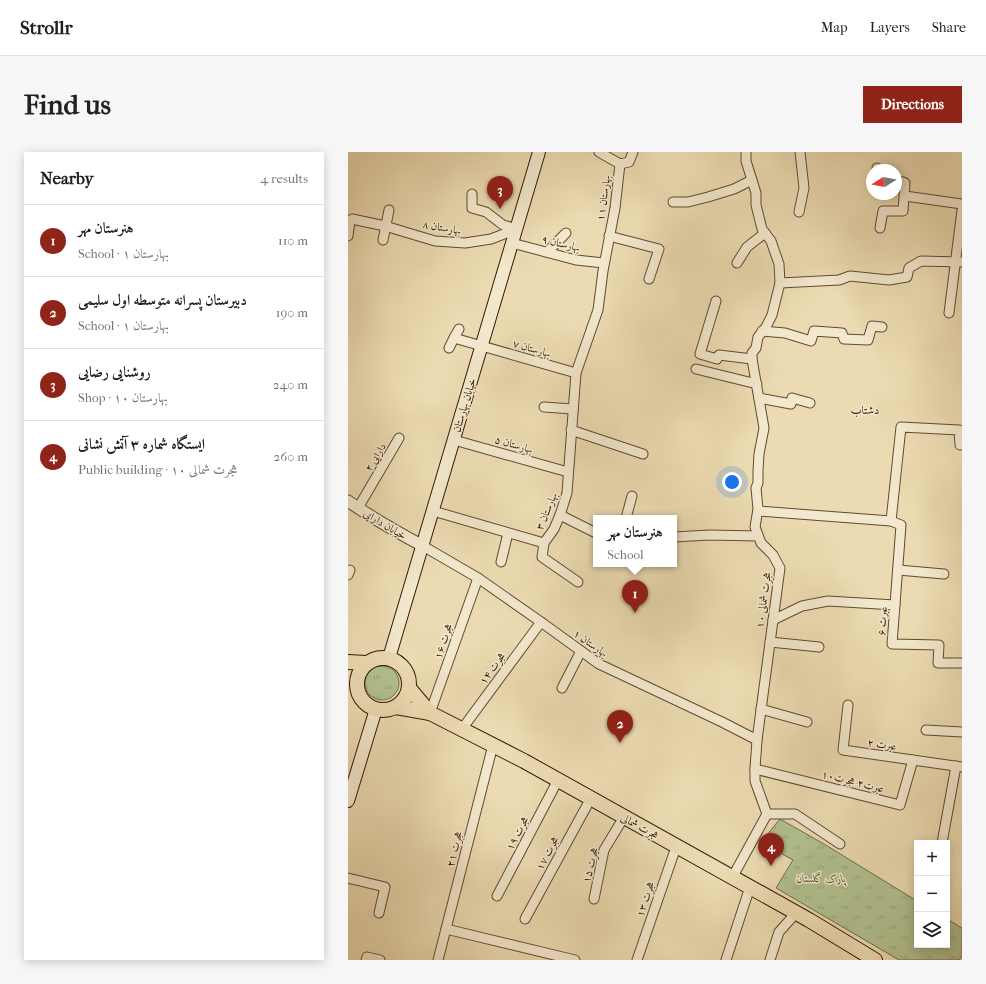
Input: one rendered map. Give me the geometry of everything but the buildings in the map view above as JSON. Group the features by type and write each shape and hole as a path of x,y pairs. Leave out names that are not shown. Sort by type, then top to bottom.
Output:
{"main road":[{"name":"خیابان بهارستان","path":"389,658 539,152"},
{"path":"396,707 404,699 409,688 409,680 403,666 397,661 381,657 366,663 360,669 353,692 368,706 382,710 396,707 430,712"},
{"path":"348,662 366,663"},
{"name":"هجرت شمالی","path":"409,688 430,712 591,798 796,913 875,960"},
{"path":"348,801 376,709"}],"street":[{"name":"بهارستان ۱۱","path":"599,152 620,164 615,208 604,263"},
{"path":"620,164 629,162 633,152"},
{"path":"677,537 710,535 758,536 755,527 758,511 756,488 758,483 759,454 764,428 752,353 756,348 758,337 772,315 780,282 779,264 771,241 762,229 756,204 756,193 746,161 746,152"},
{"path":"799,212 804,188 800,152"},
{"path":"673,202 688,202 708,197 734,189 752,180"},
{"path":"880,228 883,211 904,211 905,182 902,182"},
{"path":"472,194 472,208 486,212 503,225 517,229"},
{"path":"905,196 962,204"},
{"path":"383,240 389,210"},
{"path":"949,313 959,262 962,210"},
{"name":"بهارستان ۸","path":"348,236 350,221 352,219 385,226 435,241 465,243 490,239 517,229"},
{"path":"547,252 566,233"},
{"path":"737,263 747,247 765,233"},
{"path":"609,236 659,249 649,279"},
{"name":"بهارستان ۹","path":"512,243 576,260 604,263"},
{"path":"780,282 839,280 850,276 889,280 907,278 909,268 921,261 959,262"},
{"name":"بهارستان ۳","path":"433,511 544,543 554,529 567,493 576,373 598,310 604,263"},
{"path":"716,301 700,354 717,359 719,355 752,359"},
{"path":"762,331 785,333 811,341 814,331 842,333 844,339 868,340 872,326 882,327"},
{"path":"449,348 459,329"},
{"name":"بهارستان ۷","path":"454,338 576,373"},
{"path":"696,369 757,384"},
{"path":"759,398 791,404 792,398 810,403"},
{"path":"544,407 573,409"},
{"path":"758,511 891,521 901,427 959,430 960,445 962,445"},
{"path":"571,430 643,454"},
{"name":"دارایی ۲","path":"358,508 399,438"},
{"name":"بهارستان ۵","path":"454,440 568,472"},
{"path":"627,515 632,496"},
{"name":"خیابان دارایی","path":"348,501 395,531 422,546"},
{"path":"560,515 593,532"},
{"name":"عبرت ۶","path":"891,521 902,525 892,644 938,645 938,663 962,663"},
{"path":"501,562 508,533"},
{"name":"هجرت شمالی ۱۰","path":"758,536 761,543 773,555 780,568 757,740 755,769 755,781 767,814"},
{"path":"544,543 542,557 578,582"},
{"name":"بهارستان ۱","path":"422,546 478,578 599,664 757,740"},
{"path":"898,570 944,574"},
{"name":"هجرت ۱۶","path":"430,712 478,578"},
{"path":"773,620 802,606 828,601 895,605"},
{"name":"هجرت ۱۴","path":"462,729 541,622"},
{"path":"770,642 820,647"},
{"path":"562,688 581,651"},
{"name":"عبرت ۲","path":"848,705 843,750 959,766"},
{"path":"761,709 807,722"},
{"path":"926,730 962,732"},
{"name":"هجرت ۲۱","path":"438,960 493,745"},
{"name":"عبرت۲-هجرت۱۰","path":"755,769 900,805 913,760"},
{"path":"943,840 959,766"},
{"name":"هجرت ۱۹","path":"497,896 558,780"},
{"name":"هجرت ۱۷","path":"525,919 591,798"},
{"path":"732,878 767,814 795,814 840,844"},
{"name":"هجرت ۱۵","path":"594,899 604,850 624,817"},
{"name":"هجرت ۱۳","path":"637,960 676,846"},
{"path":"348,878 385,887 380,913"},
{"path":"726,960 750,887"},
{"path":"770,960 778,932 796,913"},
{"path":"446,929 575,960"},
{"path":"366,960 367,957 380,960"}],"green space":[{"path":"379,666 385,666 389,667 396,673 399,683 398,690 392,697 385,700 379,700 375,699 368,693 365,686 365,680 366,676 372,669"},
{"name":"پارک گلستان","path":"780,819 914,899 914,948 950,948 950,921 962,928 962,956 959,960 899,960 776,888 793,860 761,842"}],"place":[{"name":"روشنایی رضایی","path":"500,209"},
{"name":"هنرستان مهر","path":"635,613"},
{"name":"دبیرستان پسرانه متوسطه اول سلیمی","path":"620,743"},
{"name":"ایستگاه شماره ۳ آتش نشانی","path":"771,866"}],"district":[{"name":"دشتاب","path":"865,410"}]}
